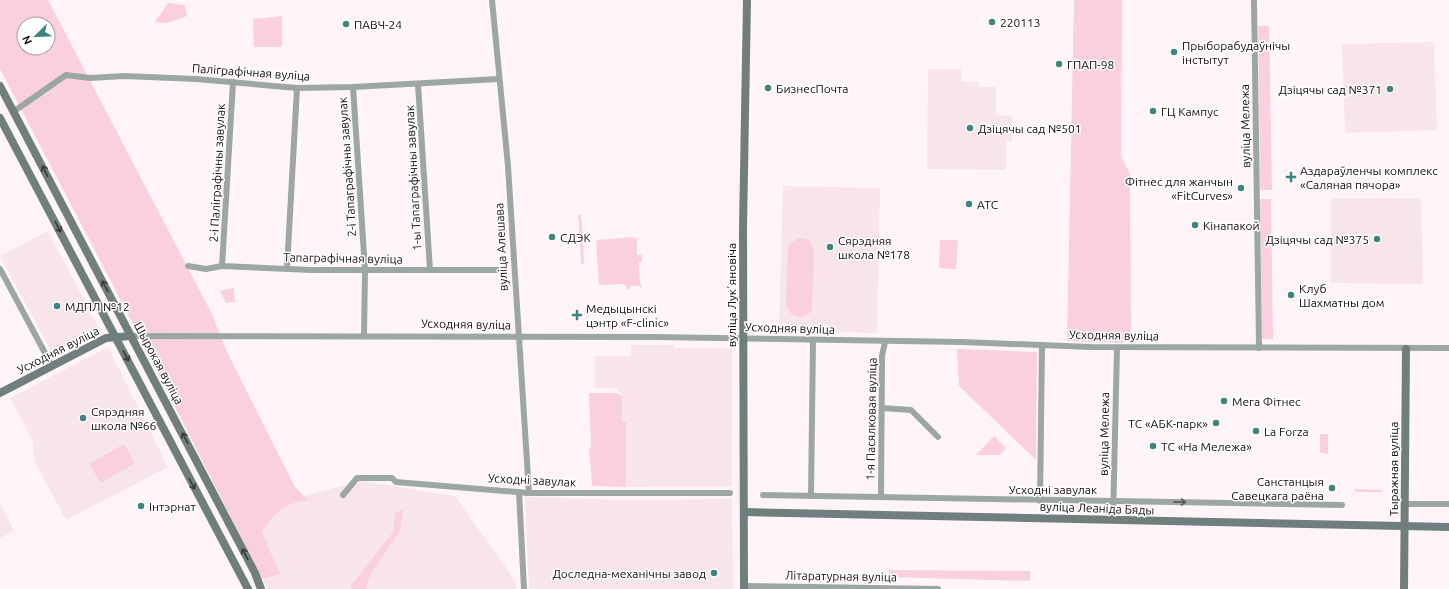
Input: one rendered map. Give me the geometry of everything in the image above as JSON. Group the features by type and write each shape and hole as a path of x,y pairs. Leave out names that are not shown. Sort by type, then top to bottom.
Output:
{"main road":[{"name":"вуліца Лукʼяновіча","path":"744,587 743,178 747,0"},
{"name":"Шырокая вуліца","path":"0,86 255,573 261,589"},
{"path":"0,118 248,589"},
{"name":"Усходняя вуліца","path":"0,393 106,338 115,336 131,336"},
{"name":"Тыражная вуліца","path":"1404,589 1406,349"},
{"name":"вуліца Леаніда Бяды","path":"744,512 1449,527"}],"street":[{"name":"вуліца Алешава","path":"492,0 498,79 508,166 517,337 528,493"},
{"name":"вуліца Мележа","path":"1254,0 1258,348"},
{"name":"Паліграфічная вуліца","path":"13,112 66,76 90,78 124,76 196,79 297,88 353,87 498,79"},
{"name":"2-і Паліграфічны завулак","path":"222,266 233,82"},
{"name":"1-ы Тапаграфічны завулак","path":"418,84 430,270"},
{"name":"2-і Тапаграфічны завулак","path":"353,87 365,270 364,336"},
{"path":"287,268 297,88"},
{"name":"Тапаграфічная вуліца","path":"188,266 206,269 222,266 365,270 499,270"},
{"path":"0,269 52,366"},
{"name":"Усходняя вуліца","path":"131,336 743,338 1117,348 1449,348"},
{"path":"812,496 814,341"},
{"name":"1-я Пасялковая вуліца","path":"880,497 882,356 885,342"},
{"path":"1040,501 1042,346"},
{"name":"вуліца Мележа","path":"1113,520 1117,348"},
{"path":"882,408 911,410 938,437"},
{"name":"Усходні завулак","path":"343,495 357,478 392,478 396,482 528,493 730,493"},
{"path":"519,492 524,589"},
{"name":"Усходні завулак","path":"763,495 1040,501 1113,500 1342,505"},
{"path":"1405,504 1449,504"},
{"name":"Літаратурная вуліца","path":"744,587 938,589"}],"shaded area":[{"path":"0,0 48,0 212,314 227,352 295,487 308,500 286,506 280,510 271,519 262,532 280,574 262,579 128,314 0,69"},
{"path":"1074,0 1122,0 1121,156 1130,174 1131,330 1123,343 1067,341"},
{"path":"168,3 185,5 187,16 167,23 155,22"},
{"path":"282,16 282,47 254,47 253,19"},
{"path":"1258,26 1269,26 1272,190 1260,190"},
{"name":"Дзіцячы сад №371","path":"1434,42 1437,130 1345,133 1342,44"},
{"name":"Дзіцячы сад №501","path":"928,69 961,69 962,82 979,82 979,87 996,87 996,115 1012,116 1012,141 1006,141 1006,170 927,169"},
{"name":"Сярэдняя школа №178","path":"783,186 880,188 877,333 779,331"},
{"name":"Дзіцячы сад №375","path":"1331,198 1421,198 1423,284 1331,283"},
{"path":"1260,199 1271,199 1273,339 1262,339"},
{"path":"578,215 581,215 583,238 580,238"},
{"name":"МДПЛ №12","path":"48,231 99,328 52,353 0,256"},
{"path":"635,237 634,238 637,238 637,255 642,255 642,262 639,262 641,288 639,286 630,286 630,289 628,289 624,284 599,285 596,240"},
{"path":"799,238 809,240 814,251 812,309 810,313 800,317 791,314 786,304 788,248 790,244"},
{"path":"580,240 583,240 584,264 581,264"},
{"path":"940,240 958,240 956,269 939,268"},
{"path":"234,288 235,302 226,303 220,291"},
{"path":"631,345 674,345 674,348 732,348 732,486 626,487 626,423 622,422 622,396 616,388 595,388 595,356 631,356"},
{"name":"Сярэдняя школа №66","path":"108,347 168,467 66,520 35,462 32,439 10,398"},
{"path":"957,349 1037,352 1036,460 959,386"},
{"path":"589,393 617,393 622,396 622,422 626,422 626,487 592,486 589,448 591,447"},
{"path":"1320,434 1328,434 1328,454 1320,453"},
{"path":"994,436 1006,448 999,455 976,455"},
{"path":"124,444 135,463 101,483 89,464"},
{"path":"361,481 455,496 514,579 516,589 267,589 262,579 280,574 262,532 274,513 300,497"},
{"path":"1355,489 1382,490 1382,492 1355,492"},
{"path":"525,497 624,500 732,499 733,589 529,589"},
{"path":"0,502 14,531 0,538"},
{"path":"403,510 400,531 370,575 366,589 351,589 352,584 393,532 395,513"},
{"path":"889,570 1030,571 1030,581 889,577"}],"place":[{"name":"220113","path":"992,22"},
{"name":"ПАВЧ-24","path":"346,24"},
{"name":"Прыборабудаўнічы інстытут","path":"1174,52"},
{"name":"ГПАП-98","path":"1059,64"},
{"name":"БизнесПочта","path":"768,88"},
{"name":"Дзіцячы сад №371","path":"1390,89"},
{"name":"ГЦ Кампус","path":"1153,111"},
{"name":"Дзіцячы сад №501","path":"970,128"},
{"name":"Аздараўленчы комплекс «Саляная пячора»","path":"1291,177"},
{"name":"Фітнес для жанчын «FitCurves»","path":"1241,188"},
{"name":"АТС","path":"969,204"},
{"name":"Кінапакой","path":"1195,225"},
{"name":"СДЭК","path":"552,237"},
{"name":"Дзіцячы сад №375","path":"1377,239"},
{"name":"Сярэдняя школа №178","path":"830,247"},
{"name":"Клуб Шахматны дом","path":"1291,295"},
{"name":"МДПЛ №12","path":"57,306"},
{"name":"Медыцынскі цэнтр «F-clinic»","path":"577,315"},
{"name":"Мега Фітнес","path":"1224,401"},
{"name":"Сярэдняя школа №66","path":"83,418"},
{"name":"ТС «АБК-парк»","path":"1216,423"},
{"name":"La Forza","path":"1256,431"},
{"name":"ТС «На Мележа»","path":"1153,446"},
{"name":"Санстанцыя Савецкага раёна","path":"1332,488"},
{"name":"Інтэрнат","path":"141,506"},
{"name":"Доследна-механічны завод","path":"714,573"}]}
